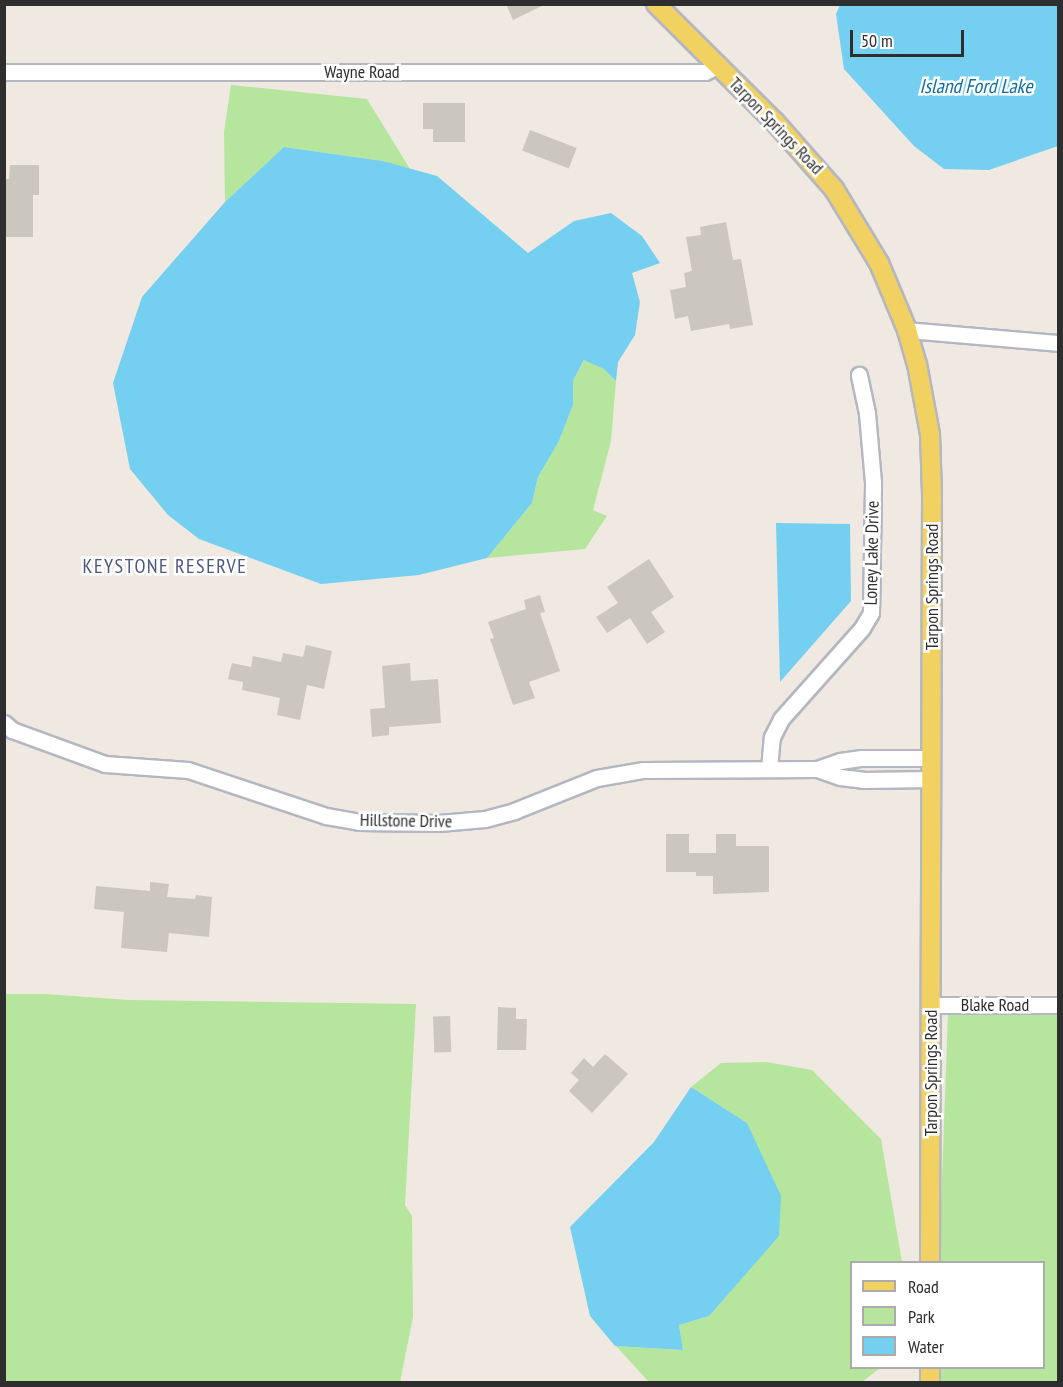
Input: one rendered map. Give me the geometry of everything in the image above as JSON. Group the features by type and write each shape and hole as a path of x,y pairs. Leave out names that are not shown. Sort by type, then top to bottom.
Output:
{"main road":[{"name":"Tarpon Springs Road","path":"656,4 798,146 821,171 849,210 879,263 907,330 924,399 930,445 932,758 930,1261"}],"street":[{"name":"Wayne Road","path":"4,72 705,72 717,66"},
{"path":"907,330 1059,343"},
{"name":"Loney Lake Drive","path":"769,769 772,736 781,719 862,628 871,613 873,482 867,413 859,375"},
{"name":"Hillstone Drive","path":"4,723 12,730 105,764 188,770 326,816 359,822 439,823 485,819 514,811 597,778 643,770 817,769 840,761 862,758 932,758"},
{"path":"862,758 863,780"},
{"name":"Hillstone Drive","path":"817,769 840,777 863,780 932,779"},
{"name":"Blake Road","path":"931,1005 1059,1005"}],"green space":[{"path":"231,85 367,99 410,169 383,161 284,147 225,202 224,132"},
{"path":"585,359 604,369 616,381 611,441 593,510 607,516 585,549 487,558 532,503 538,477 559,441 573,405 573,381"},
{"path":"5,994 45,994 129,1000 416,1004 405,1205 412,1216 413,1317 400,1382 5,1382"},
{"path":"948,1013 1058,1014 1058,1382 939,1382 939,1369 1045,1369 1045,1261 939,1261"},
{"path":"766,1062 812,1070 881,1139 902,1261 850,1261 850,1369 879,1369 862,1382 649,1382 616,1346 683,1350 679,1325 709,1316 726,1295 747,1123 691,1087 721,1063"}],"water":[{"name":"Island Ford Lake","path":"840,5 1058,5 1058,146 989,170 944,169 914,146 844,69 836,14"},
{"path":"284,147 383,161 437,176 528,253 574,221 611,213 642,236 660,263 632,273 640,302 635,335 618,362 616,381 604,369 584,360 573,381 573,405 559,441 538,477 532,503 487,558 419,575 321,584 199,539 168,515 130,469 113,383 142,297 225,202"},
{"path":"776,523 850,524 851,601 780,682"},
{"path":"691,1087 747,1123 781,1196 779,1236 709,1316 679,1325 683,1350 615,1346 590,1316 570,1227 654,1142"}],"building":[{"path":"506,4 546,4 513,20"},
{"path":"423,103 465,103 465,142 433,142 433,129 423,129"},
{"path":"530,130 577,148 569,168 522,151"},
{"path":"10,165 39,165 39,195 33,195 33,237 4,237 4,179 9,179"},
{"path":"726,222 733,260 741,259 753,325 730,329 729,324 691,331 688,316 675,319 670,290 686,287 684,273 692,271 686,237 701,235 700,227"},
{"path":"649,559 674,597 651,612 665,632 647,644 630,618 607,633 596,617 618,603 607,587"},
{"path":"540,595 545,612 540,613 560,671 529,682 535,698 513,705 490,639 494,638 488,622 526,609 524,600"},
{"path":"306,645 332,651 324,689 307,685 300,720 277,715 280,698 242,690 243,682 228,679 232,663 251,667 253,656 281,662 283,653 303,657"},
{"path":"410,663 411,681 438,679 441,723 389,727 389,735 372,737 370,709 385,708 382,666"},
{"path":"666,834 689,834 689,853 716,853 716,834 736,834 736,846 769,846 769,892 713,894 713,876 696,876 696,872 666,872"},
{"path":"150,882 169,884 167,897 195,899 196,895 212,897 209,937 169,933 167,952 121,948 124,912 94,909 96,886 150,891"},
{"path":"498,1007 516,1008 516,1019 527,1019 526,1050 497,1050"},
{"path":"450,1016 451,1052 434,1053 433,1017"},
{"path":"605,1054 628,1074 592,1113 569,1091 579,1080 571,1073 584,1058 593,1067"}],"district":[{"name":"KEYSTONE RESERVE","path":"165,566"}]}
